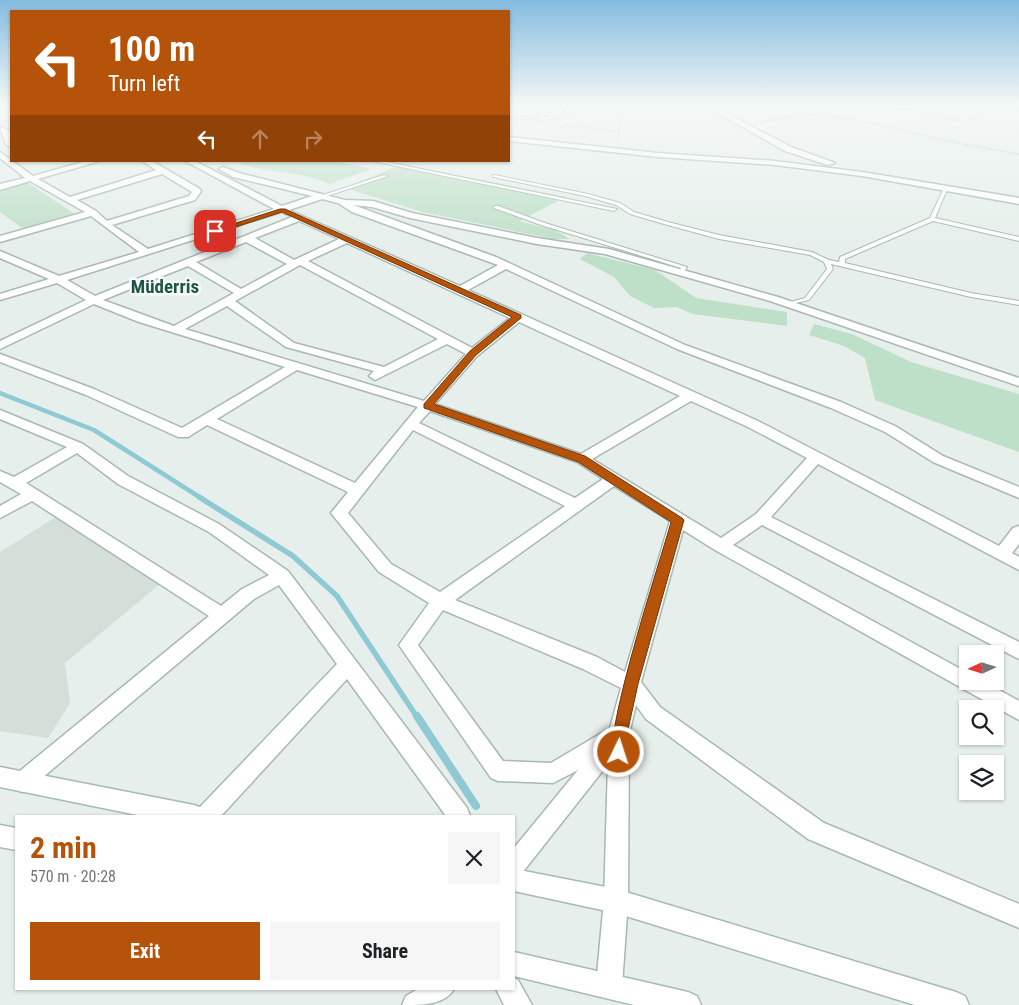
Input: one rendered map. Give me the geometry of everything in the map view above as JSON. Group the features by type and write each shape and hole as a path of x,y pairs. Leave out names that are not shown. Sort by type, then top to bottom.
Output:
{"street":[{"path":"643,152 775,163 862,174 1019,201"},
{"path":"797,152 862,174"},
{"path":"0,154 10,162"},
{"path":"10,162 32,179 93,213 105,224 147,253"},
{"path":"0,187 92,162"},
{"path":"105,224 192,198 197,191 148,162"},
{"path":"191,162 283,210 752,424 1019,564"},
{"path":"208,162 236,175 341,201 374,204 410,215 537,241 606,251 789,304 1019,382"},
{"path":"69,200 163,171"},
{"path":"0,297 147,253 322,196"},
{"path":"341,201 355,210 505,265 681,347 836,405 890,429 938,459 1019,493"},
{"path":"0,238 93,213"},
{"path":"0,345 94,300 300,217"},
{"path":"246,238 297,262 473,353"},
{"path":"175,330 297,262 347,239"},
{"path":"0,254 57,279 94,300 175,330 428,406 582,459 612,480 721,546 1019,711"},
{"path":"187,262 241,293"},
{"path":"461,290 505,265"},
{"path":"227,301 290,345 383,370"},
{"path":"518,317 473,353 411,424 358,492 339,513 385,568 440,601 590,663 631,684 653,713 816,831 1019,916"},
{"path":"360,386 383,370 448,340"},
{"path":"269,358 290,345"},
{"path":"0,358 90,392 183,434 295,366"},
{"path":"582,459 691,395"},
{"path":"0,414 78,447 123,480 214,528 282,576 458,815"},
{"path":"207,420 358,492"},
{"path":"411,424 576,505"},
{"path":"15,483 78,447"},
{"path":"721,546 761,518 816,457"},
{"path":"0,476 15,483 222,616"},
{"path":"612,480 440,601 408,645 498,771 553,773 619,734"},
{"path":"0,513 32,494"},
{"path":"761,518 1019,651"},
{"path":"609,985 616,901 619,734 631,684 678,520"},
{"path":"1002,555 1019,532"},
{"path":"22,782 248,594 282,576"},
{"path":"208,815 348,665"},
{"path":"515,864 619,734"},
{"path":"0,777 189,815"},
{"path":"0,836 15,839"},
{"path":"515,880 616,901 956,1005"},
{"path":"515,964 609,985 686,1005"},
{"path":"415,1005 439,990"},
{"path":"510,990 519,1005"}],"lane":[{"path":"379,162 632,212 719,237 812,254 826,261 934,287 1019,303"},
{"path":"322,196 386,176"},
{"path":"495,176 610,202 632,212"},
{"path":"932,219 946,188"},
{"path":"496,206 543,224 684,267 681,272"},
{"path":"842,264 842,258 932,219 1019,239"},
{"path":"789,304 807,299 830,269 826,261"}],"shaded area":[{"path":"56,517 160,584 65,663 70,703 48,738 0,731 0,552"}],"green space":[{"path":"236,162 340,162 371,169 330,184 307,176"},
{"path":"402,164 566,197 519,221 555,230 570,239 553,239 423,212 345,188"},
{"path":"28,183 75,214 25,230 0,212 0,190"},
{"path":"587,253 655,270 696,298 787,312 787,326 693,314 676,307 654,308 630,296 614,277 580,259"},
{"path":"814,324 852,334 911,362 1019,394 1019,452 875,400 865,358 844,346 809,335"}],"waterway":[{"path":"0,393 94,430 201,498"},
{"path":"199,497 293,556 337,596 417,717"},
{"path":"417,716 476,806"}],"district":[{"name":"Müderris","path":"165,286"}],"route":[{"path":"215,231 283,210 518,317 473,353 428,406 582,459 612,480 678,520 631,684 619,734 619,752"}]}
